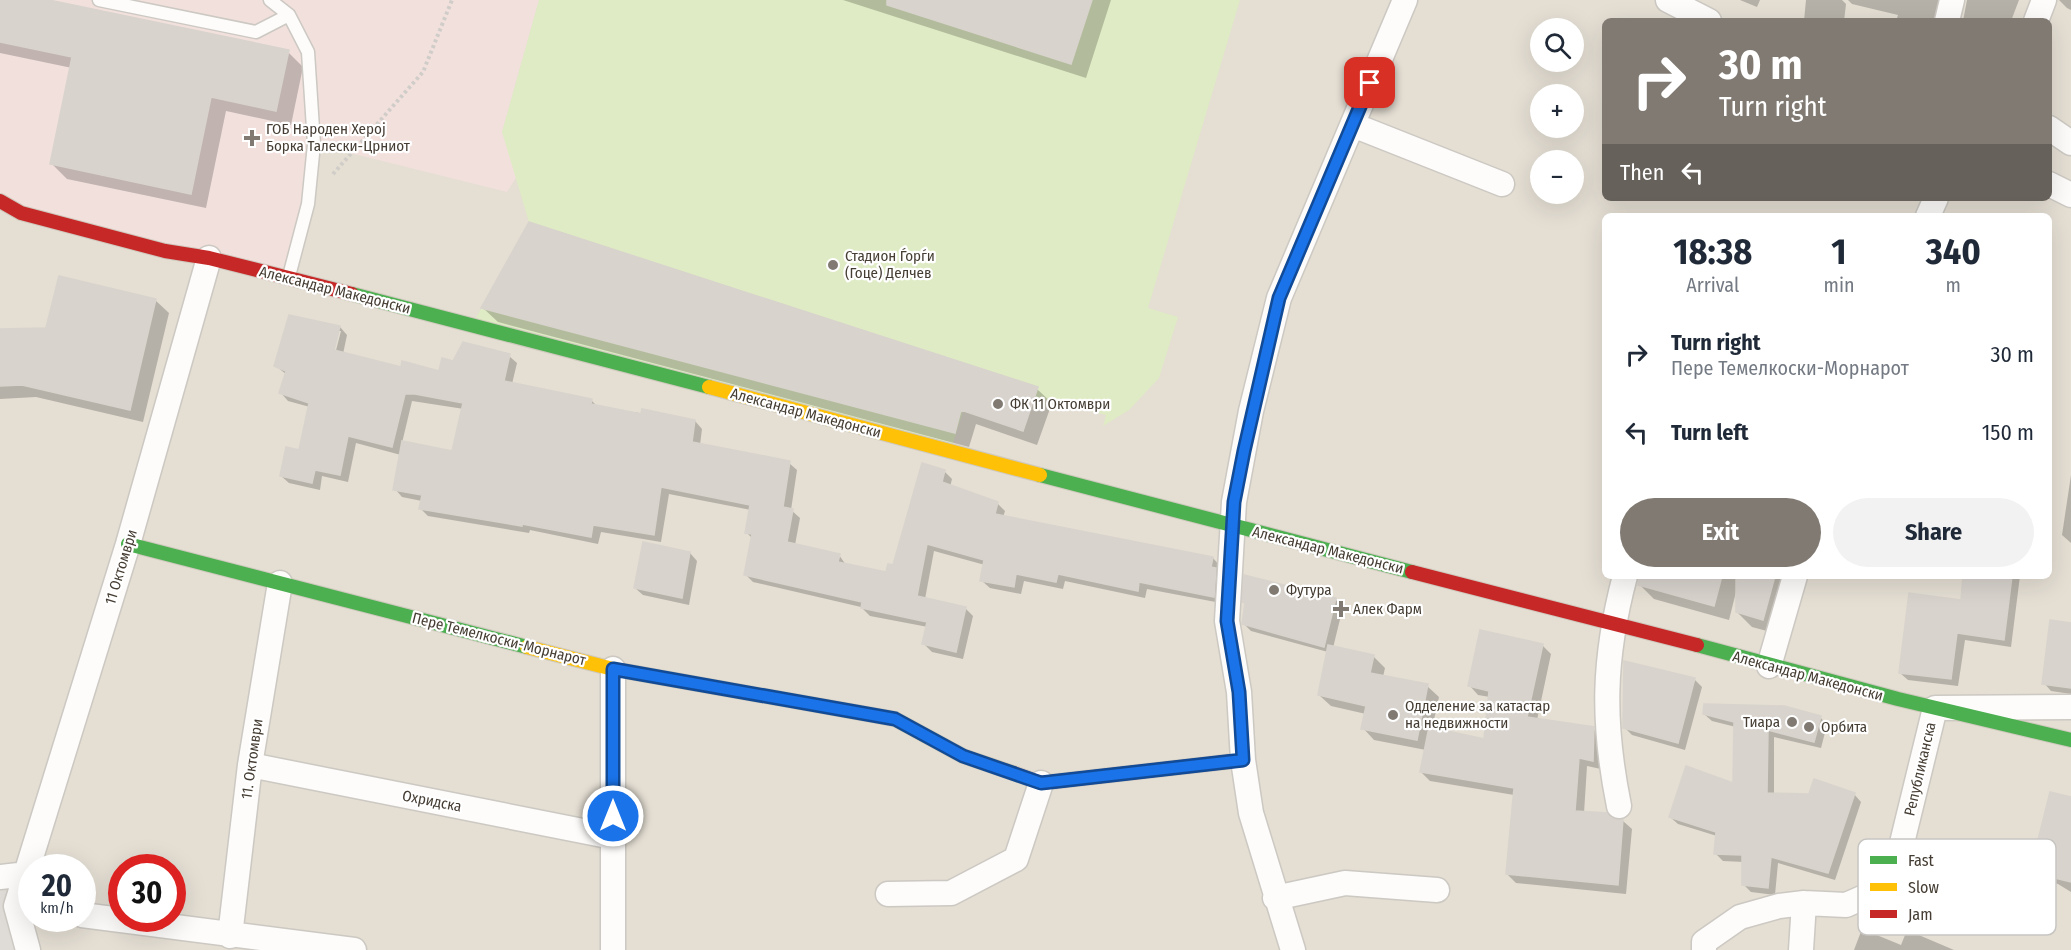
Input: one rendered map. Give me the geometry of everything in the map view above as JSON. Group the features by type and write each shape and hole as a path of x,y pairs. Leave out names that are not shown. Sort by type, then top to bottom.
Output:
{"street":[{"path":"1293,950 1275,898 1251,813 1243,760 1239,692 1227,621 1232,526 1251,411 1279,298 1405,0"},
{"path":"1668,0 1703,18"},
{"path":"1948,18 1952,0"},
{"path":"2037,18 2044,0"},
{"path":"1353,125 1502,184"},
{"path":"2052,130 2071,143"},
{"path":"2052,186 2071,195"},
{"name":"Александар Македонски","path":"0,201 21,213 165,251 209,258 288,278 1232,526 1613,622 1769,666 2071,740"},
{"path":"0,211 21,213"},
{"name":"11 Октомври","path":"33,854 128,543 209,258"},
{"name":"Пере Темелкоски-Морнарот","path":"128,543 613,669 895,719 963,756 1041,783 1243,760"},
{"path":"1619,807 1608,755 1606,675 1613,622 1624,579"},
{"path":"1769,666 1794,579"},
{"name":"11. Октомври","path":"230,936 250,765 279,583"},
{"path":"613,669 613,950"},
{"name":"Александар Македонски","path":"1935,708 2071,706"},
{"name":"Републиканска","path":"1903,839 1935,708"},
{"name":"Охридска","path":"250,765 613,837"},
{"path":"888,894 951,893 1016,859 1041,783"},
{"path":"0,877 18,875"},
{"path":"1275,898 1346,883 1437,890"},
{"name":"Републиканска","path":"1704,950 1704,942 1740,917 1779,906 1804,903 1846,905 1858,900"},
{"path":"1801,950 1804,903"},
{"path":"96,917 230,936 354,950"},
{"name":"11 Октомври","path":"26,932 28,950"}],"lane":[{"path":"99,0 256,32 289,15"},
{"path":"270,0 289,15 308,52 314,144 308,204 288,278"}],"path":[{"path":"308,204 350,153 389,113 423,72 452,0"}],"shaded area":[{"path":"0,0 2071,0 2071,950 0,950"},
{"name":"ГОБ Народен Херој Борка Талески-Црниот","path":"0,0 539,0 502,132 517,176 507,192 314,144 289,278 0,201"},
{"path":"18,875 18,932 28,932 28,950 0,950 0,877"}],"green space":[{"name":"Стадион Ѓорѓи (Гоце) Делчев","path":"539,0 1240,0 1148,308 1178,317 1159,378 1129,410 1103,426 1106,415 1035,397 1037,387 977,367 950,452 472,325 529,222 502,132"}],"building":[{"path":"0,0 49,0 289,50 276,111 211,97 191,194 50,164 72,57 0,42"},
{"path":"887,0 1092,0 1071,64 887,5"},
{"path":"529,222 1038,387 1023,431 961,410 955,433 481,308"},
{"path":"59,276 156,299 130,410 22,385 0,386 0,329 46,328"},
{"path":"289,315 340,326 334,350 401,367 402,361 439,371 442,358 453,361 463,342 510,354 504,381 592,399 591,404 641,414 642,409 695,420 692,442 790,461 783,507 793,509 787,542 840,554 838,562 886,572 888,564 893,565 922,463 945,470 942,482 998,502 995,514 1213,557 1211,567 1216,568 1214,597 1139,582 1138,591 1058,574 1056,582 1016,574 1014,587 980,581 984,560 927,544 917,596 966,607 956,652 922,644 927,622 861,608 862,602 744,575 752,534 745,533 750,505 661,487 654,535 593,525 591,537 419,509 422,495 393,490 402,441 452,451 463,403 415,394 405,394 392,447 348,436 340,475 315,470 312,483 280,476 286,447 299,450 309,403 279,393 286,371 274,366"},
{"path":"643,542 690,552 682,598 634,588"},
{"path":"1244,575 1336,598 1324,647 1242,624 1245,603 1242,602"},
{"path":"1639,579 1721,579 1714,606 1638,585"},
{"path":"1736,579 1774,579 1763,620 1736,612"},
{"path":"1963,579 2012,579 2004,640 1957,633 1951,679 1899,673 1909,593 1961,600"},
{"path":"2050,620 2071,623 2071,688 2042,684"},
{"path":"1480,630 1543,644 1527,717 1594,727 1593,761 1579,758 1575,811 1607,813 1614,819 1623,819 1618,885 1506,874 1514,788 1420,772 1429,727 1484,739 1489,691 1468,686"},
{"name":"Одделение за катастар на недвижности","path":"1328,645 1374,655 1370,673 1428,684 1417,740 1361,729 1366,706 1318,695"},
{"path":"1624,661 1695,678 1678,743 1623,728"},
{"path":"1704,704 1784,706 1821,716 1814,742 1768,730 1767,793 1809,794 1814,779 1855,793 1828,873 1771,857 1768,888 1742,885 1742,855 1714,854 1716,832 1669,817 1686,766 1733,783 1734,722 1703,714"},
{"path":"2050,792 2071,797 2071,882 2056,878 2056,839 2038,839"}],"traffic: fast":[{"path":"352,294 709,387"},
{"path":"1040,475 1412,572"},
{"path":"128,544 527,647"},
{"path":"1697,645 1898,699 2071,740"}],"traffic: slow":[{"path":"709,387 1040,475"},
{"path":"527,647 613,669 895,719 963,756 1013,773"}],"traffic: jam":[{"path":"0,201 21,213 165,251 209,258 352,294"},
{"path":"1412,572 1697,645"},
{"path":"1013,773 1041,783 1243,760"}],"place":[{"name":"ГОБ Народен Херој Борка Талески-Црниот","path":"252,138"},
{"name":"Стадион Ѓорѓи (Гоце) Делчев","path":"833,265"},
{"name":"ФК 11 Октомври","path":"998,404"},
{"name":"Футура","path":"1274,590"},
{"name":"Алек Фарм","path":"1341,609"},
{"name":"Одделение за катастар на недвижности","path":"1393,715"},
{"name":"Тиара","path":"1792,722"},
{"name":"Орбита","path":"1809,727"}],"route":[{"path":"613,816 613,669 895,719 963,756 1041,783 1243,760 1239,692 1227,621 1234,502 1251,411 1279,298 1370,83"}]}
